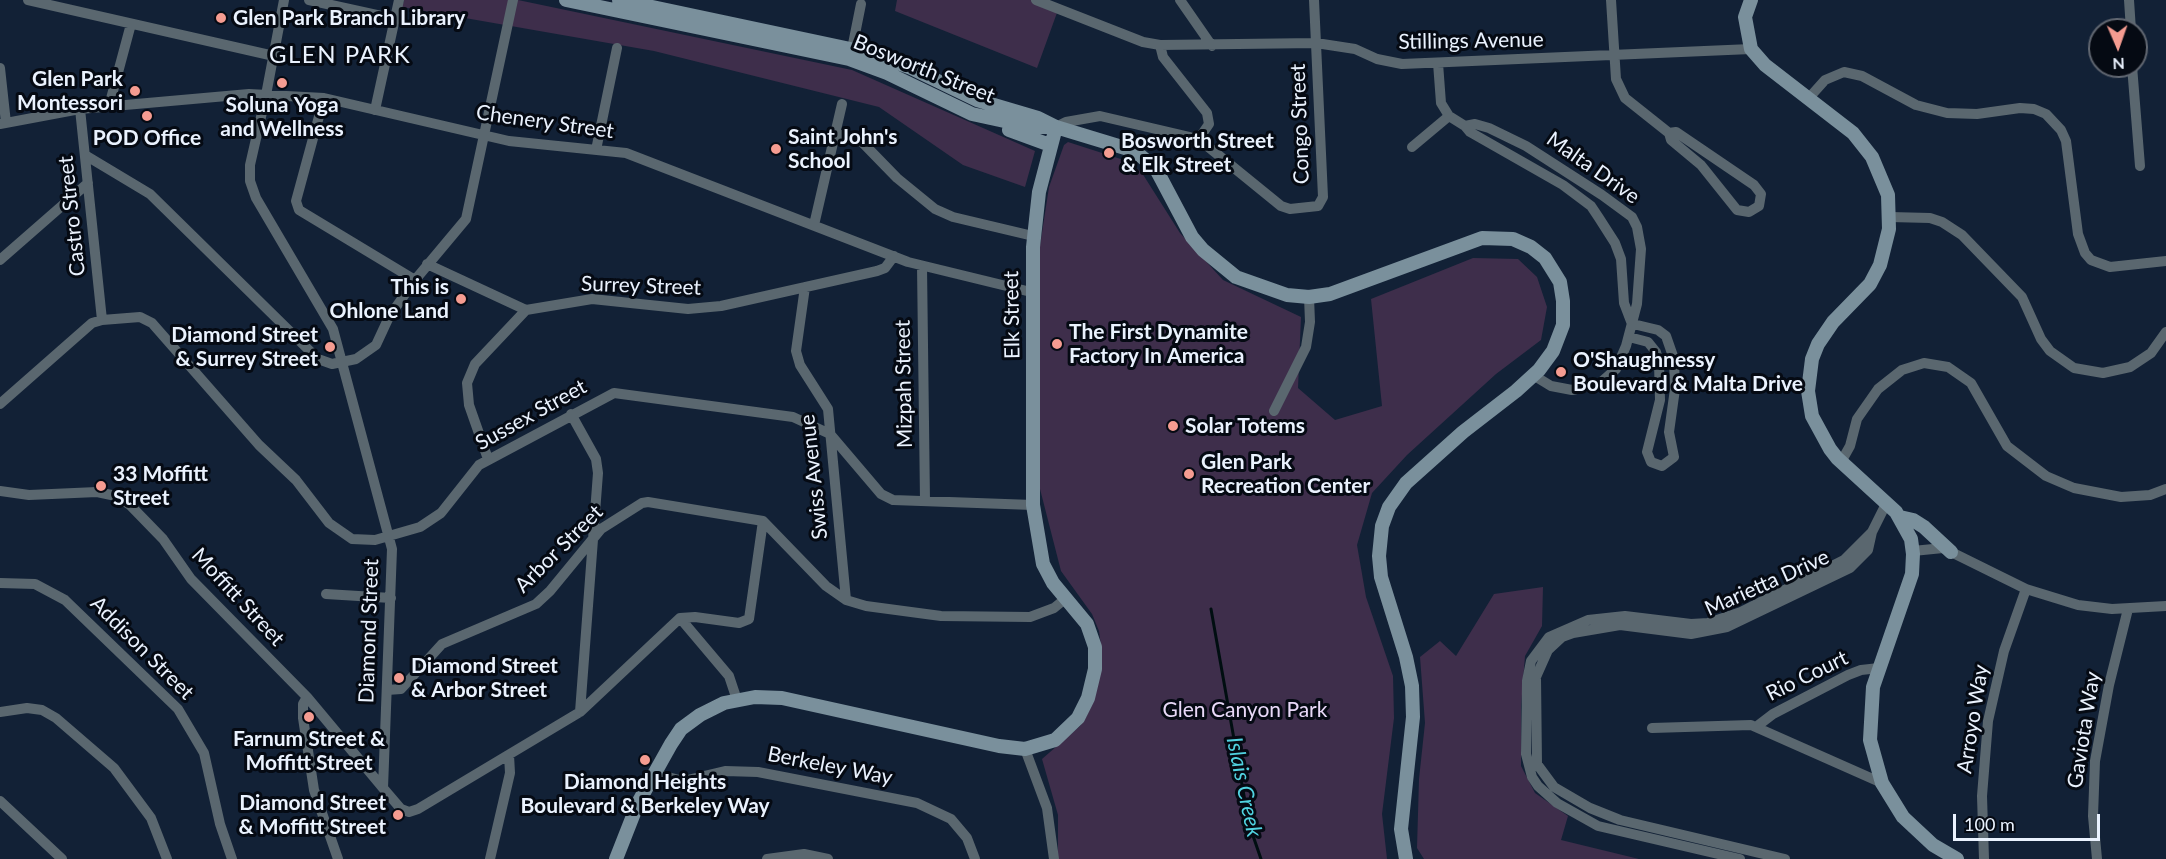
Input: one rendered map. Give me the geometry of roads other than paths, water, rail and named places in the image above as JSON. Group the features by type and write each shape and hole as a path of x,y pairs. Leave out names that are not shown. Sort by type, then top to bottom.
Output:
{"main road":[{"name":"Bosworth Street","path":"566,0 623,3 852,49 892,60 977,100 1038,117 1056,127 1126,148 1144,156 1156,169 1197,243 1228,273 1252,285 1287,295 1308,297 1330,294 1472,241 1493,237 1523,243 1539,252 1551,266 1560,282 1563,302 1564,318 1557,344 1548,360 1406,483 1394,498 1382,526 1378,556 1381,577 1406,657 1412,686 1413,717 1401,829 1406,859"},
{"path":"1751,0 1745,17 1751,49 1758,59 1853,133 1872,157 1885,184 1890,217 1885,251 1876,274 1861,296 1825,332 1812,359 1808,391 1812,416 1820,434 1841,462 1887,502 1908,530 1913,551 1912,574 1879,668 1870,709 1870,740 1882,783 1903,817 1917,832 1952,858"},
{"name":"Bosworth Street","path":"623,3 849,59 887,73 972,114 1032,127 1056,127"},
{"path":"972,114 982,121 1050,145"},
{"name":"Elk Street","path":"1025,749 1046,744 1064,734 1078,718 1088,698 1095,669 1095,647 1087,624 1053,583 1043,564 1033,505 1031,292 1033,236 1036,208 1056,127"},
{"path":"1900,517 1913,520 1924,527 1951,552"},
{"path":"613,858 653,773 681,729 712,708 737,699 769,697 796,700 999,746 1025,749"}],"street":[{"path":"28,0 273,56"},
{"name":"Diamond Street","path":"284,0 267,95 250,165 250,181 256,198 329,320 388,537 392,556 383,788"},
{"path":"309,0 395,19"},
{"path":"375,110 399,0"},
{"path":"85,155 150,194 318,359 327,363 342,363 363,357 373,349 389,317 415,280 466,219 513,0"},
{"name":"Stillings Avenue","path":"1036,0 1143,42 1160,45 1316,43 1355,49 1388,62 1438,63 1751,49"},
{"path":"1180,0 1212,46"},
{"name":"Congo Street","path":"1056,127 1066,122 1100,116 1198,140 1281,206 1290,209 1319,205 1323,197 1314,0"},
{"path":"1611,0 1616,79 1625,98 1669,133 1671,140 1712,175 1737,210 1749,212 1759,206 1761,194 1754,185 1676,132 1669,133"},
{"path":"2129,0 2130,18"},
{"path":"852,49 861,4"},
{"path":"109,106 130,24"},
{"path":"1160,45 1163,57 1207,113 1209,124 1198,140"},
{"path":"596,150 617,48"},
{"path":"1412,147 1449,116 1441,103 1438,63"},
{"path":"0,68 3,124"},
{"path":"1808,99 1825,80 1844,72 1862,76 1916,105 1947,113 1977,114 2020,108 2034,109 2046,114 2061,130 2066,141 2078,234 2085,253 2091,260 2110,267 2166,261"},
{"path":"2133,78 2140,166"},
{"name":"Chenery Street","path":"3,124 80,109 249,94 324,98 521,143 626,153 922,267 1031,292"},
{"path":"324,98 297,201 299,210 415,280"},
{"path":"814,225 842,104"},
{"name":"Castro Street","path":"80,109 102,320"},
{"name":"Malta Drive","path":"1449,116 1470,132 1563,185 1590,206 1616,243 1624,273 1624,303 1633,324"},
{"name":"Malta Drive","path":"1465,126 1475,124 1489,128 1526,146 1584,182 1632,217 1637,227 1641,249 1633,324 1616,369 1599,384 1572,390 1551,386 1533,375"},
{"path":"835,133 860,140 897,178 935,209 953,217 1033,236"},
{"path":"0,260 88,183"},
{"path":"1890,217 1930,218 1942,222 1962,235 2022,297 2041,339 2050,351 2074,368 2103,374 2130,368 2151,353 2166,332"},
{"name":"Surrey Street","path":"526,310 592,299 671,309 705,309 885,268 894,256"},
{"path":"427,264 526,310 475,364 466,383 469,405 488,459"},
{"name":"Mizpah Street","path":"922,267 925,501"},
{"name":"Swiss Avenue","path":"805,287 796,351 801,365 828,409 846,600"},
{"path":"1274,411 1306,348 1310,322 1308,297"},
{"name":"Sussex Street","path":"102,320 140,316 149,320 259,445 296,480 336,530 362,541 388,537 420,527 441,513 471,473 488,459 606,396 622,393 785,414 830,434 886,498 1033,505"},
{"path":"0,404 88,327 102,320"},
{"path":"1629,337 1648,342 1656,352 1659,363 1659,400 1647,452 1651,462 1662,466 1674,456 1669,432 1675,389 1674,359 1666,336 1658,330 1633,324"},
{"path":"1841,462 1850,446 1857,419 1878,389 1902,370 1923,363 1948,367 1971,383 2007,446 2046,476 2078,489 2121,497 2150,495 2166,489"},
{"path":"571,414 598,466 595,536 580,712"},
{"name":"Moffitt Street","path":"0,491 29,495 97,492 124,500 163,539 191,579 307,697 383,788"},
{"name":"Arbor Street","path":"387,690 401,689 442,644 536,604 608,523 648,502 763,521"},
{"name":"Marietta Drive","path":"1785,859 1620,820 1554,787 1541,772 1536,754 1536,677 1544,648 1549,637 1572,624 1596,618 1625,616 1691,624 1724,618 1844,560 1872,531 1887,502"},
{"path":"763,521 826,586 846,600 866,606 908,612 990,618 1030,617 1042,614 1065,599"},
{"path":"383,788 401,809 414,811 580,712 680,618 695,617 739,623 748,619 763,521"},
{"path":"1913,551 1939,547 2026,589 2078,605 2128,609 2166,606"},
{"name":"Addison Street","path":"0,583 35,584 56,593 92,624 178,710 204,753 220,824 232,859"},
{"name":"Arroyo Way","path":"1984,859 1982,796 1988,721 2004,651 2026,589"},
{"path":"326,594 391,598"},
{"name":"Gaviota Way","path":"2097,859 2093,816 2095,761 2109,685 2128,609"},
{"path":"680,618 729,676 737,699"},
{"name":"Marietta Drive","path":"1544,648 1530,661 1527,681 1526,754 1532,777 1538,786 1557,803 1599,826 1740,859"},
{"name":"Rio Court","path":"1756,727 1773,714 1848,675 1861,670 1879,668"},
{"path":"307,697 303,704 303,718 314,790 338,859"},
{"path":"0,712 27,708 42,710 56,718 114,768 151,818 167,859"},
{"path":"1652,728 1756,727 1882,783"},
{"path":"1025,749 1047,808 1054,859"},
{"path":"490,859 510,773 509,755"},
{"name":"Berkeley Way","path":"653,773 683,781 725,771 758,772 916,803 941,812 951,819 967,838 975,859"},
{"path":"0,801 62,859"},
{"path":"767,859 804,854 828,859"}],"waterway":[{"name":"Islais Creek","path":"1211,609 1249,824 1261,859"}],"place":[{"name":"Glen Park Branch Library","path":"221,18"},
{"name":"Soluna Yoga and Wellness","path":"282,83"},
{"name":"Glen Park Montessori","path":"135,91"},
{"name":"POD Office","path":"147,116"},
{"name":"Saint John's School","path":"776,149"},
{"name":"Bosworth Street & Elk Street","path":"1109,153"},
{"name":"This is Ohlone Land","path":"461,299"},
{"name":"The First Dynamite Factory In America","path":"1057,344"},
{"name":"Diamond Street & Surrey Street","path":"330,347"},
{"name":"O'Shaughnessy Boulevard & Malta Drive","path":"1561,372"},
{"name":"Solar Totems","path":"1173,426"},
{"name":"Glen Park Recreation Center","path":"1189,474"},
{"name":"33 Moffitt Street","path":"101,486"},
{"name":"Diamond Street & Arbor Street","path":"399,678"},
{"name":"Farnum Street & Moffitt Street","path":"309,717"},
{"name":"Diamond Heights Boulevard & Berkeley Way","path":"645,760"},
{"name":"Diamond Street & Moffitt Street","path":"398,815"}],"district":[{"name":"GLEN PARK","path":"340,55"}],"park label":[{"name":"Glen Canyon Park","path":"1245,710"}]}
